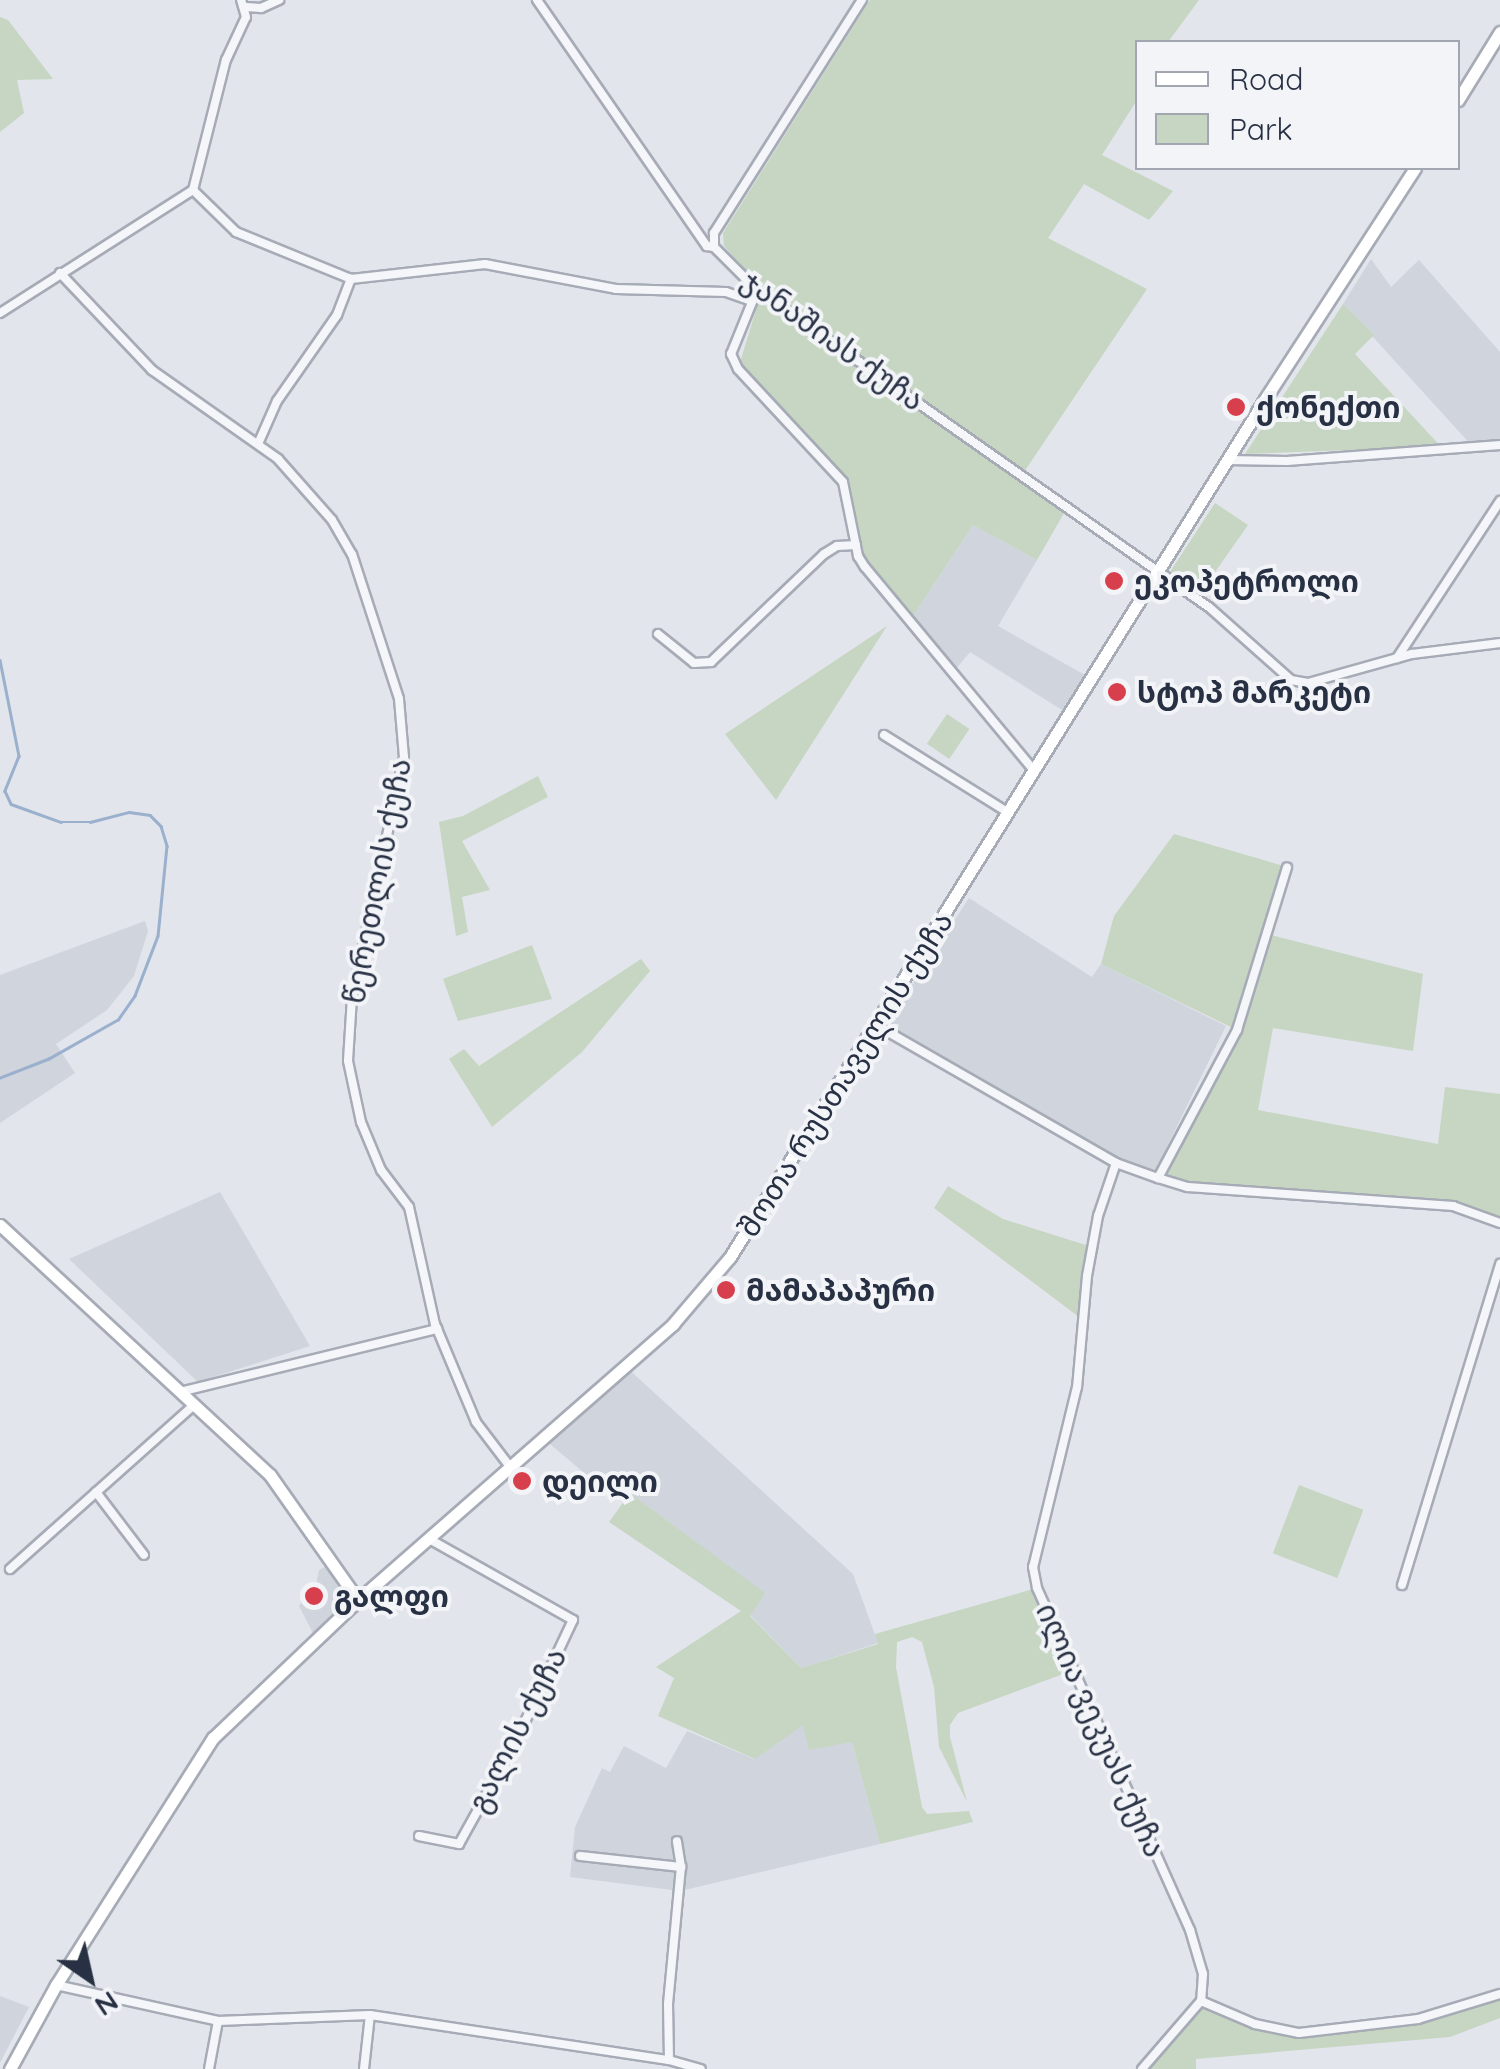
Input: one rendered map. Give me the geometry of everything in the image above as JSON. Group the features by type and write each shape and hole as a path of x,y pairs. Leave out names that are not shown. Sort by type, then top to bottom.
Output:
{"main road":[{"path":"1460,97 1500,32"},
{"name":"შოთა რუსთაველის ქუჩა","path":"10,2069 56,1986 213,1738 358,1600 673,1324 738,1246 1156,572 1413,170"},
{"path":"0,1225 270,1475 358,1600"}],"street":[{"path":"0,313 193,190 243,4 261,8 280,0"},
{"name":"ჯანაშიას ქუჩა","path":"537,0 694,231 757,290 1210,608 1291,680 1308,683 1397,658"},
{"path":"714,247 714,233 862,0"},
{"path":"193,190 236,232 350,279 485,264 616,289 726,292 752,301"},
{"name":"წერეთლის ქუჩა","path":"60,273 152,370 258,444 301,482 332,520 352,554 399,698 404,757 352,997 348,1060 360,1122 381,1170 408,1207 437,1329 476,1422 511,1468"},
{"path":"258,444 277,401 337,315 350,279"},
{"path":"757,290 731,354 738,369 843,482 856,546 865,567 1035,772"},
{"path":"1227,460 1287,462 1500,445"},
{"path":"1397,658 1500,501"},
{"path":"658,634 694,663 711,662 824,554 837,546 856,546"},
{"path":"1397,658 1500,643"},
{"path":"884,734 1008,813"},
{"path":"1158,1178 1237,1030 1287,867"},
{"path":"876,1025 1116,1163 1188,1188 1453,1206 1500,1222"},
{"name":"ილია ვეკუას ქუჩა","path":"1116,1163 1098,1216 1087,1276 1077,1387 1033,1567 1037,1588 1190,1930 1203,1974 1201,2001"},
{"path":"1402,1585 1500,1264"},
{"path":"180,1392 437,1329"},
{"path":"10,1569 194,1405"},
{"path":"96,1492 144,1555"},
{"name":"გალის ქუჩა","path":"419,1836 459,1844 515,1743 574,1620 429,1539"},
{"path":"669,2060 668,2004 681,1867 677,1841"},
{"path":"580,1856 681,1867"},
{"path":"56,1986 218,2021 370,2015 669,2060 701,2069"},
{"path":"1142,2069 1201,2001 1256,2024 1326,2032 1418,2019 1500,1994"},
{"path":"364,2069 370,2015"},
{"path":"209,2069 218,2021"},
{"path":"644,2056 646,2069"}],"shaded area":[{"path":"1371,259 1391,287 1419,260 1500,352 1500,445 1473,447 1343,304"},
{"path":"973,525 1037,560 998,626 1085,675 1062,710 970,652 951,675 909,622"},
{"path":"969,898 1092,977 1101,964 1226,1026 1155,1171 1119,1161 886,1025"},
{"path":"145,921 148,931 134,976 107,1010 56,1044 75,1073 0,1123 0,975"},
{"path":"220,1192 310,1346 198,1382 69,1259"},
{"path":"625,1366 853,1574 878,1643 801,1668 750,1615 764,1593 603,1473 595,1482 544,1439"},
{"path":"327,1566 343,1591 341,1607 314,1635 299,1606 316,1585 319,1570"},
{"path":"803,1724 852,1742 880,1844 680,1891 570,1877 575,1827 602,1768 610,1772 624,1746 666,1768 687,1731 754,1759"},
{"path":"0,1996 29,2007 0,2063"}],"green space":[{"path":"870,0 1199,0 1169,40 1135,40 1135,103 1102,155 1173,191 1149,220 1084,184 1048,238 1147,289 1022,475 1067,508 1037,560 973,525 909,622 858,556 847,490 738,369 762,290 724,246 723,233"},
{"path":"0,17 8,20 53,79 17,80 24,113 0,132"},
{"path":"1343,304 1374,335 1355,354 1444,450 1380,455 1374,449 1245,454"},
{"path":"1215,503 1248,525 1196,599 1170,572"},
{"path":"887,626 776,800 725,734"},
{"path":"947,714 969,729 949,759 927,744"},
{"path":"538,776 548,797 462,841 490,890 462,897 468,932 456,936 439,822 463,816"},
{"path":"1174,834 1287,867 1267,934 1423,974 1413,1051 1273,1028 1258,1110 1438,1144 1445,1087 1500,1094 1500,1222 1453,1206 1188,1187 1158,1178 1237,1030 1101,964 1114,916"},
{"path":"532,945 552,999 458,1021 443,979"},
{"path":"641,959 650,971 582,1052 492,1127 449,1059 464,1049 479,1066"},
{"path":"948,1186 1003,1219 1092,1247 1083,1320 934,1208"},
{"path":"1299,1485 1363,1510 1337,1578 1273,1553"},
{"path":"630,1493 765,1593 750,1616 801,1668 878,1644 875,1634 1037,1588 1074,1670 958,1713 950,1725 950,1737 967,1802 939,1747 934,1687 922,1642 912,1637 897,1642 896,1667 922,1807 927,1814 969,1811 973,1822 880,1844 852,1742 809,1750 803,1725 755,1759 658,1716 674,1678 656,1667 741,1611 609,1522"},
{"path":"1500,1994 1500,2018 1450,2037 1196,2059 1196,2069 1143,2069 1201,2001 1255,2024 1299,2033 1418,2019"}],"waterway":[{"path":"0,660 19,756 5,791 11,804 61,822 90,822 129,812 150,815 161,826 167,846 158,936 135,996 118,1020 49,1059 0,1078"}],"place":[{"name":"ქონექთი","path":"1236,407"},
{"name":"ეკოპეტროლი","path":"1114,581"},
{"name":"სტოპ მარკეტი","path":"1117,692"},
{"name":"მამაპაპური","path":"726,1290"},
{"name":"დეილი","path":"522,1481"},
{"name":"გალფი","path":"314,1596"}]}
